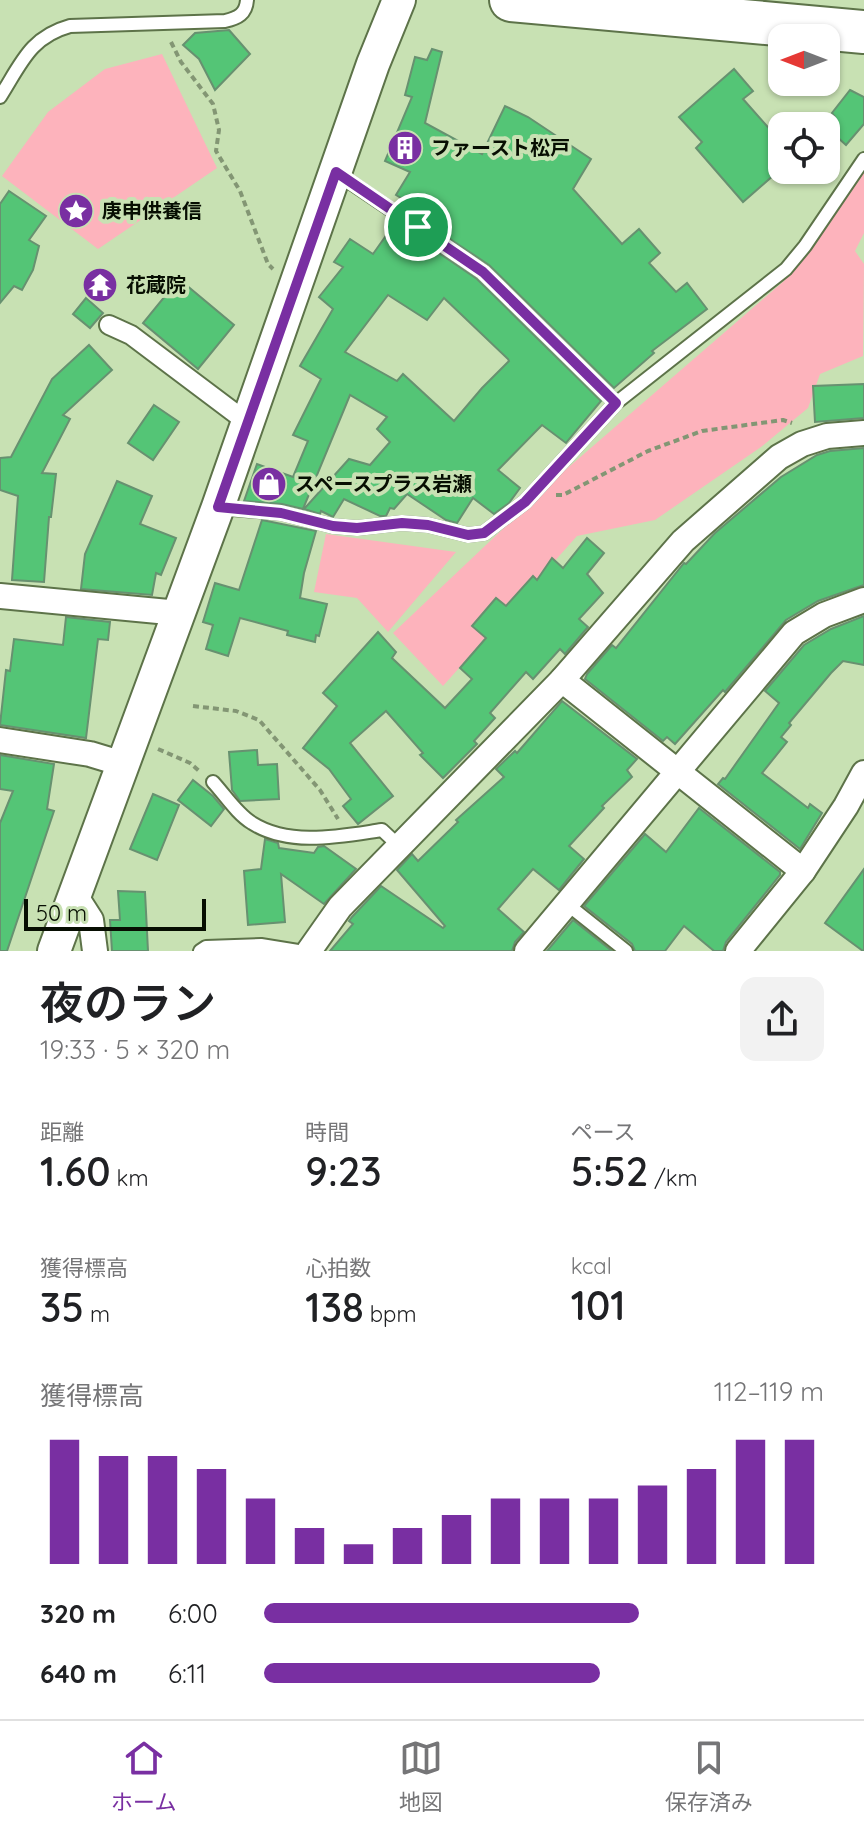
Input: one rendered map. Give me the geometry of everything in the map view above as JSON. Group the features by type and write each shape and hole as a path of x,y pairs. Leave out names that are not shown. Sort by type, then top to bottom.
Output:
{"highway":[{"path":"511,0 864,32"}],"street":[{"path":"54,951 218,507 373,64 399,0"},
{"path":"109,325 131,335 248,423"},
{"path":"309,951 340,907 562,680 683,541 779,457 802,444 827,436 864,433"},
{"path":"0,596 179,613"},
{"path":"527,951 794,633 824,615 864,600"},
{"path":"562,680 803,871"},
{"path":"0,740 90,754 128,752"},
{"path":"738,951 803,871 864,773"},
{"path":"75,895 91,920 95,951"}],"lane":[{"path":"0,97 36,43 53,31 70,26 237,18 246,9 247,0"},
{"path":"218,507 281,513 333,526 357,528 402,523 428,525 468,535 484,533 525,502 616,403 786,269 864,159"},
{"path":"336,172 483,272 616,403"},
{"path":"213,782 251,823 285,837 347,835 382,830 398,845"},
{"path":"567,904 626,951"},
{"path":"200,951 206,947 261,945 298,951"}],"path":[{"path":"182,22 171,42 181,62 213,104 219,130 216,151 240,191 268,264 275,271 298,280"},
{"path":"538,489 548,496 563,495 648,451 702,431 783,420 827,436"},
{"path":"193,706 236,711 259,720 320,790 347,835"},
{"path":"128,752 190,763 213,782"}],"shaded area":[{"path":"162,54 217,168 98,249 2,176 48,112 105,69"},
{"path":"864,170 864,233 855,251 864,264 863,356 820,374 808,408 761,447 655,520 577,536 443,686 393,633 563,472 784,281"},
{"path":"326,534 456,552 388,632 357,598 314,592"}],"building":[{"path":"229,30 250,54 215,90 199,59 183,45 195,33"},
{"path":"432,49 442,52 425,123 482,154 505,106 528,117 591,159 573,189 622,244 639,229 660,253 649,263 676,292 687,283 707,309 652,351 654,353 614,388 489,265 405,209 409,203 396,195 410,172 385,161 412,97 405,95 415,57 427,60"},
{"path":"734,69 753,91 743,99 768,127 768,180 743,202 696,148 702,142 679,117"},
{"path":"850,90 864,97 864,124 846,145 840,140 840,112 833,112"},
{"path":"9,191 46,216 29,240 39,246 33,270 22,290 14,286 0,303 0,204"},
{"path":"395,223 477,279 601,401 566,443 542,425 498,470 520,488 509,503 494,514 473,498 457,523 446,520 407,494 394,509 390,508 386,516 344,499 333,517 321,511 320,514 304,509 349,459 370,465 390,442 377,429 387,417 350,395 303,509 244,501 257,464 293,477 308,441 293,435 321,379 300,366 333,309 319,297 343,267 334,262 350,239 373,254","holes":["388,295 427,320 444,298 509,361 454,421 403,374 397,381 345,352"]},
{"path":"179,279 234,325 198,369 143,323"},
{"path":"86,298 103,313 90,328 73,314"},
{"path":"89,345 112,370 63,415 70,419 42,473 56,474 44,582 12,580 18,496 0,490 0,458 11,457 52,379"},
{"path":"864,384 864,418 815,422 813,386"},
{"path":"154,405 179,422 153,460 128,443"},
{"path":"864,448 864,585 818,601 786,620 725,692 723,690 675,744 667,737 663,741 585,679 612,645 616,648 684,563 781,477 817,455"},
{"path":"117,481 152,496 140,524 176,538 161,575 156,573 152,595 81,589 85,554"},
{"path":"262,520 316,531 300,598 327,604 319,636 316,635 315,642 240,618 228,656 206,649 213,625 203,622 215,583 239,590"},
{"path":"587,538 604,553 587,574 603,593 579,619 588,627 565,654 560,649 533,679 526,672 490,713 495,718 474,741 477,744 443,778 420,755 423,753 386,711 350,743 393,796 358,824 343,806 351,799 329,769 303,748 337,706 323,693 378,632 396,652 392,658 445,708 472,679 460,668 486,638 472,626 496,598 506,606 533,576 537,580 552,558 563,568"},
{"path":"864,616 864,665 843,661 831,673 789,723 791,725 781,737 787,742 762,773 808,808 810,804 822,813 800,849 718,784 725,779 779,703 765,691 804,645 831,629"},
{"path":"66,617 110,622 108,640 98,639 86,738 0,725 6,670 10,671 14,639 63,645"},
{"path":"562,701 637,759 627,770 632,777 602,806 604,808 569,846 584,859 559,890 533,869 498,909 524,932 512,951 330,951 353,924 349,921 352,917 381,886 443,928 445,926 397,870 412,854 418,861 458,822 456,820 504,777 496,769 515,751 517,753"},
{"path":"257,750 258,765 277,764 279,799 240,801 232,790 229,752"},
{"path":"0,755 54,764 47,809 54,811 7,951 0,951 0,823 13,791 0,789"},
{"path":"193,780 224,809 211,826 178,800"},
{"path":"153,794 179,805 157,860 130,849"},
{"path":"699,808 780,875 726,942 723,951 714,951 684,926 665,951 635,951 632,944 584,906 645,834 666,852"},
{"path":"265,839 278,843 279,848 314,853 318,847 324,846 356,869 324,904 281,874 285,922 248,925 244,871 261,869"},
{"path":"864,869 864,951 863,951 825,923"},
{"path":"118,891 145,892 148,951 112,951 110,920 120,920"},
{"path":"573,920 612,951 547,951"}],"place":[{"name":"ファースト松戸","path":"405,148"},
{"name":"庚申供養信","path":"76,211"},
{"name":"花蔵院","path":"100,285"},
{"name":"スペースプラス岩瀬","path":"269,484"}],"route":[{"path":"336,172 418,227 483,272 616,403 525,502 484,533 468,535 428,525 402,523 357,528 333,526 281,513 218,507 336,172"}]}
